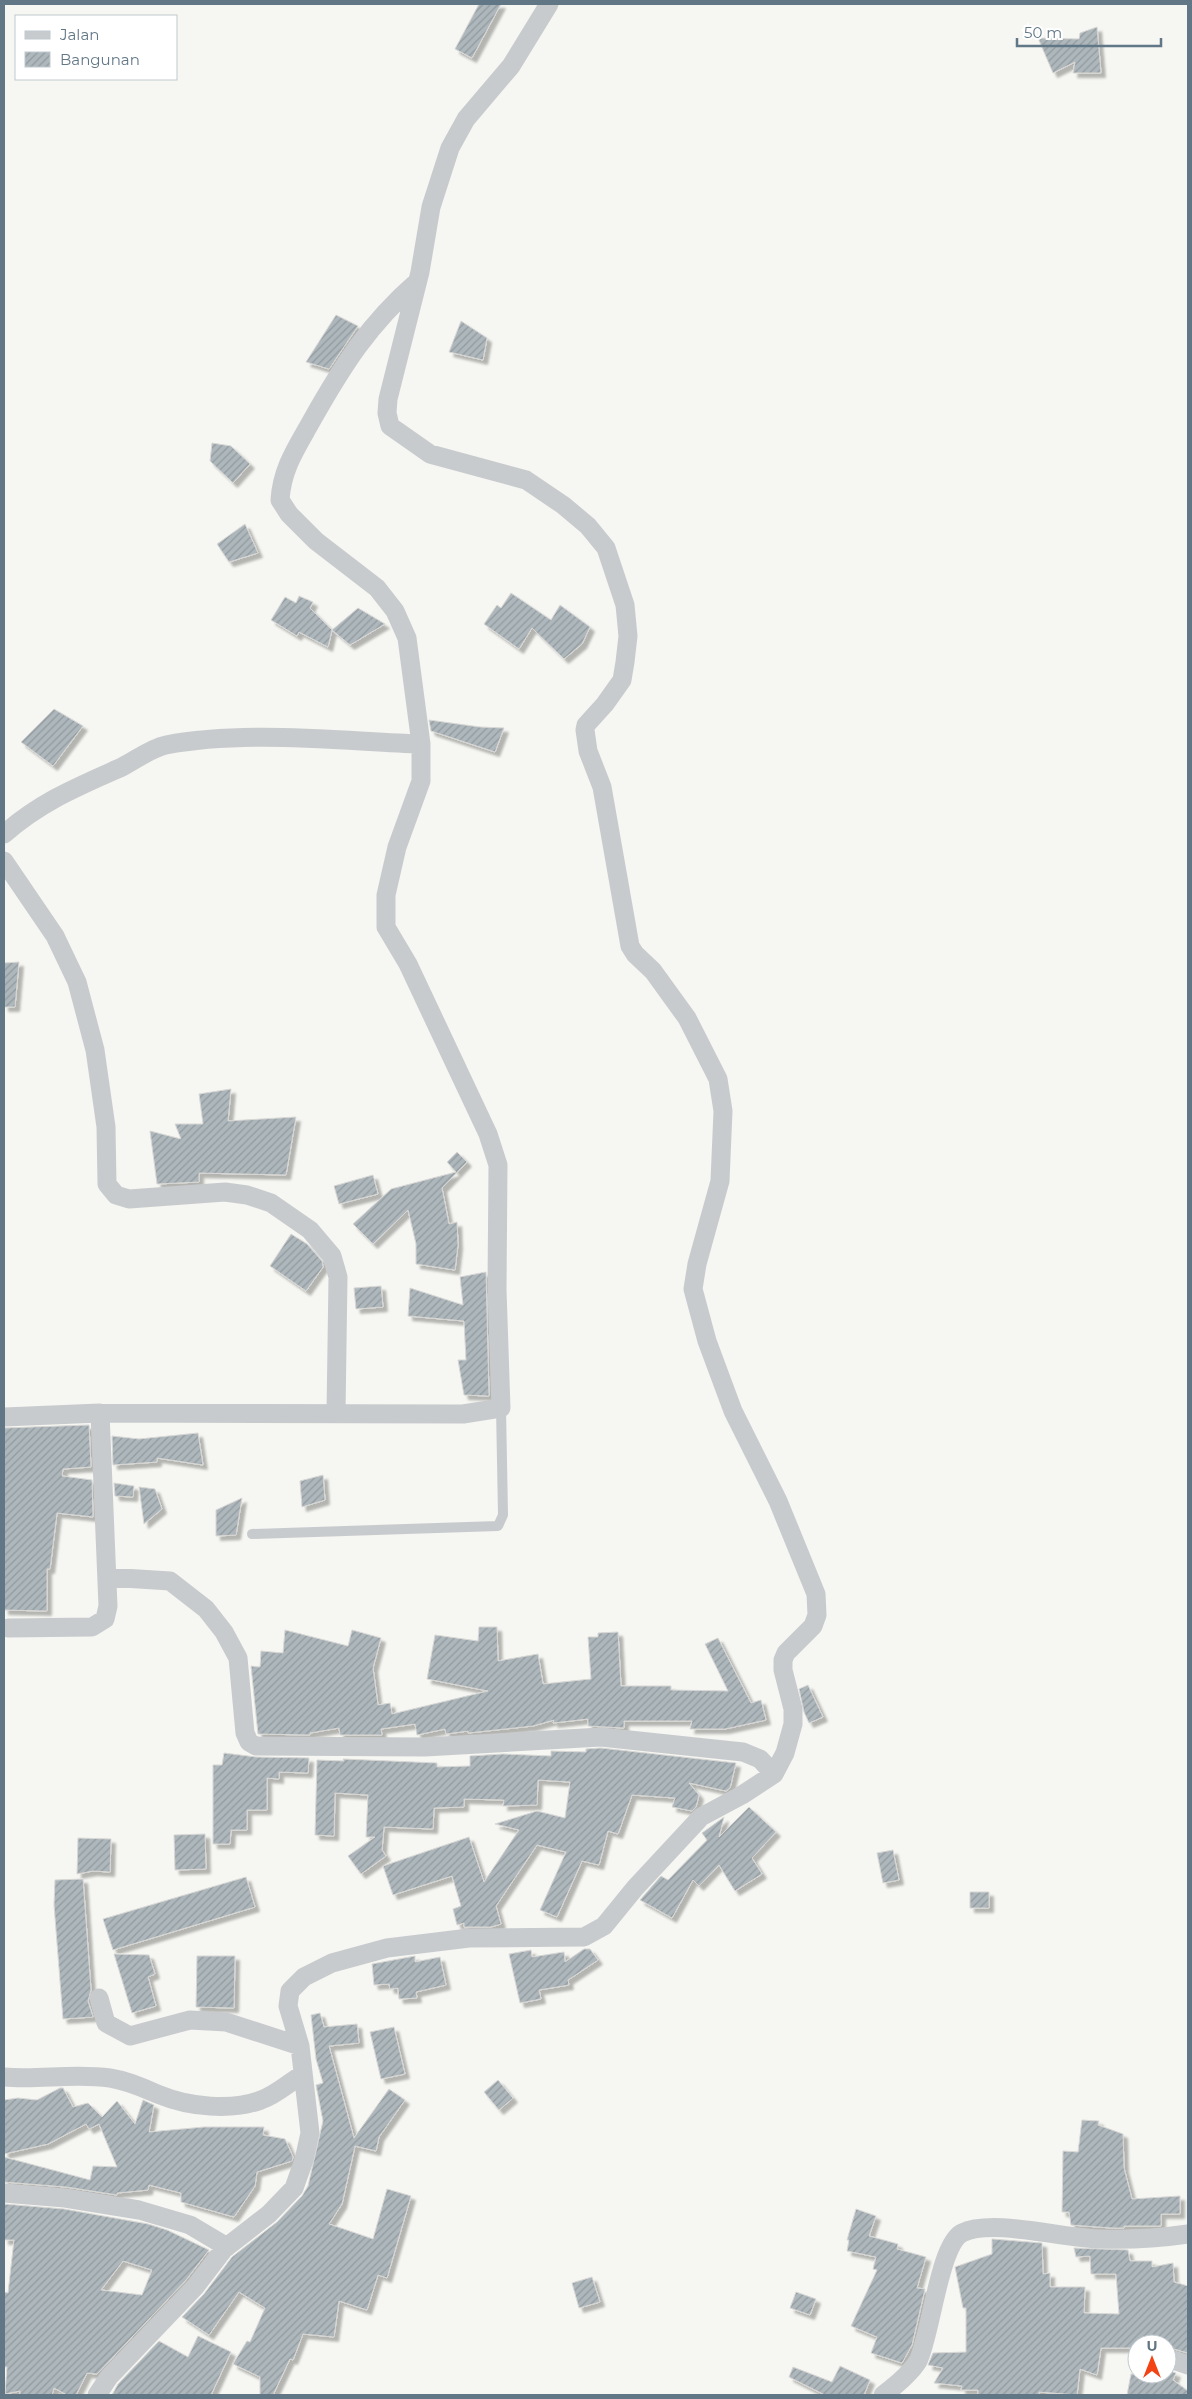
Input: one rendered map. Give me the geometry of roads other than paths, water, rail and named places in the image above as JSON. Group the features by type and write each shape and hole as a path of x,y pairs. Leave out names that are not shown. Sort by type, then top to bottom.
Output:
{"street":[{"path":"97,2395 109,2377 194,2287 227,2247 268,2214 294,2188 304,2160 310,2133 300,2046 288,2006 290,1991 304,1977 332,1963 387,1948 469,1938 584,1937 604,1926 635,1888 701,1817 742,1796 774,1774 785,1753 794,1724 793,1709 783,1670 783,1660 786,1653 812,1626 817,1615 816,1594 778,1501 733,1411 707,1341 694,1289 697,1264 720,1181 723,1111 718,1079 687,1018 653,971 635,954 630,946 602,787 587,744 586,725 606,704 622,680 628,636 626,605 606,548 588,526 563,505 526,480 430,454 390,426 387,413 388,399 418,282 431,207 450,148 466,119 510,66 549,4"},
{"path":"4,1417 100,1413 463,1414 501,1408 497,1289 498,1165 480,1118 408,964 386,927 386,895 397,847 421,780 421,744 407,638 395,611 377,588 316,541 290,514 280,500 284,472 346,362 377,320 418,282"},
{"path":"4,834 26,815 81,784 164,746 212,739 296,739 421,744"},
{"path":"4,861 56,936 77,982 96,1050 106,1126 107,1184 116,1195 129,1199 225,1192 247,1195 271,1204 310,1230 332,1256 338,1277 336,1413"},
{"path":"8,1628 92,1627 105,1619 108,1606 100,1413"},
{"path":"107,1578 170,1581 206,1609 224,1632 238,1658 245,1733 250,1742 256,1746 425,1747 601,1737 743,1752 760,1759 774,1774"},
{"path":"99,1998 106,2023 130,2036 190,2020 226,2022 300,2046"},
{"path":"4,2077 74,2075 110,2078 128,2082 175,2099 220,2106 246,2105 264,2100 303,2074"},
{"path":"4,2193 65,2198 139,2210 190,2225 227,2247"},
{"path":"883,2395 917,2361 933,2310 940,2272 955,2239 961,2234 979,2228 997,2228 1100,2239 1188,2234"}],"lane":[{"path":"252,1534 498,1526 503,1515 503,1431 501,1408"}]}
